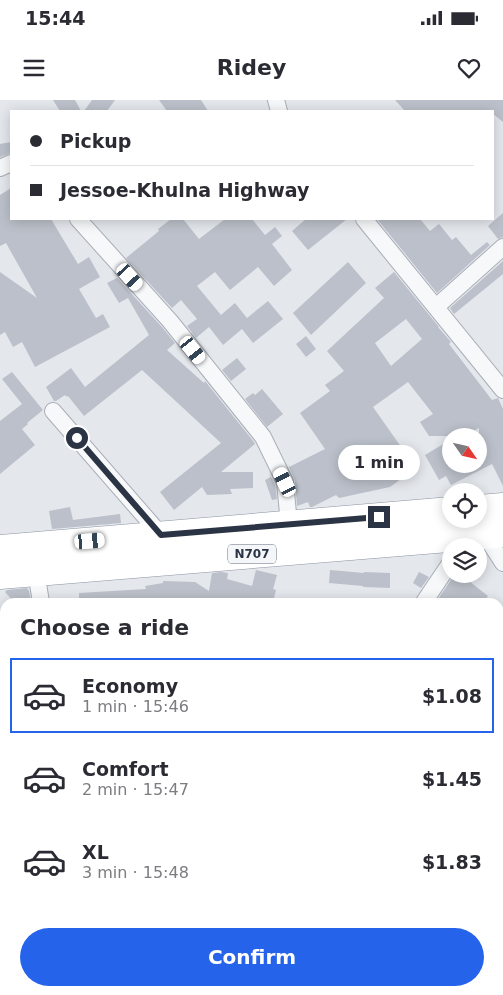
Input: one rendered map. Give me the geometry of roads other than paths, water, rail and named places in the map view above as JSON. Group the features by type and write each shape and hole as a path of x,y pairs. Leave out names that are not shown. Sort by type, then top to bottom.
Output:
{"highway":[{"path":"487,508 503,507"},
{"name":"N707","path":"0,549 442,512"},
{"name":"N707","path":"0,575 488,529"}],"street":[{"path":"79,220 170,321 263,437 285,482 289,524"},
{"path":"365,220 502,385"},
{"path":"436,307 503,247"},
{"path":"53,411 161,535"},
{"path":"488,529 503,563"},
{"path":"36,572 40,598"},
{"path":"427,598 442,575"}]}
